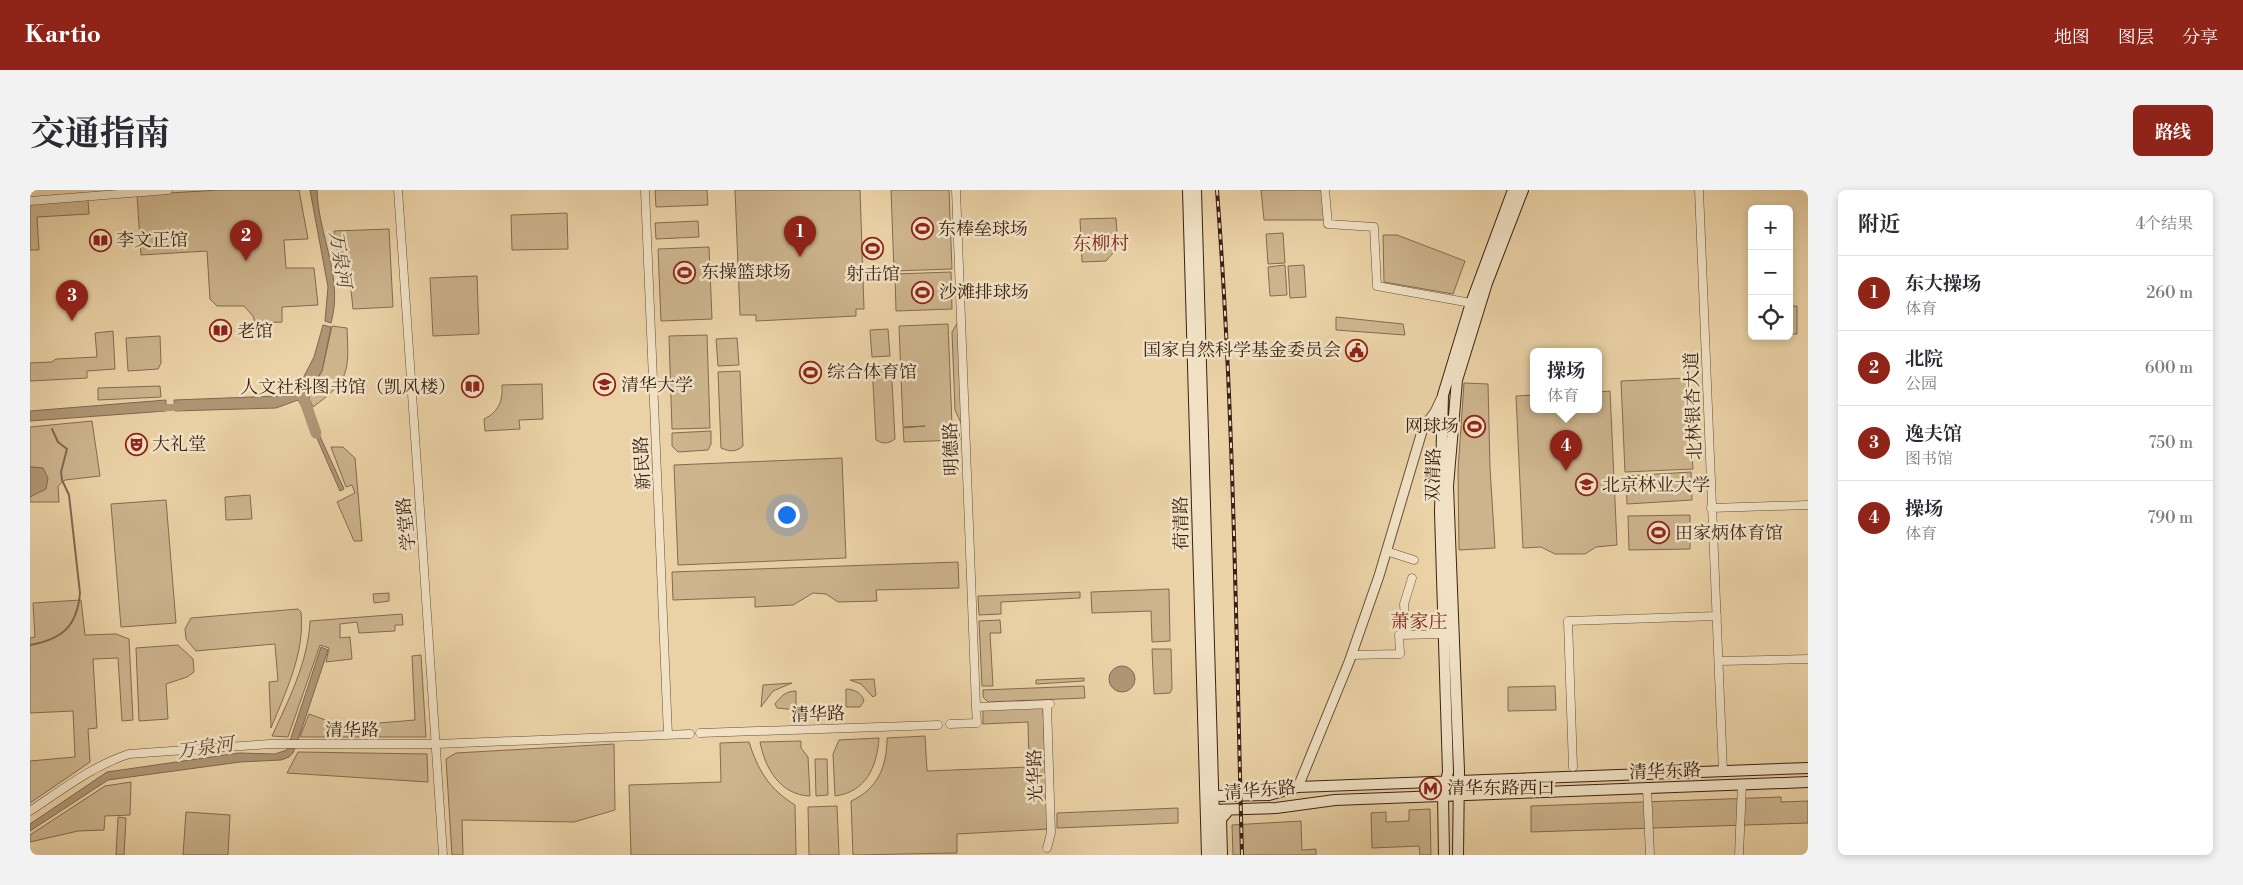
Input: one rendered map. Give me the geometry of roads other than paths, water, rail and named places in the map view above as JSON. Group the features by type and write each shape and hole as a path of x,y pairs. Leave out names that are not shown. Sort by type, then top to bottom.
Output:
{"main road":[{"name":"荷清路","path":"1188,190 1209,799"},
{"name":"荷清路","path":"1196,190 1209,799 1207,855"},
{"name":"双清路","path":"1453,776 1444,634 1440,494 1444,395 1471,303 1513,190"},
{"name":"双清路","path":"1453,776 1448,486 1450,439 1457,380 1487,283 1523,190"},
{"name":"清华东路","path":"1808,768 1723,772 1453,776 1298,787 1268,795 1209,799 1213,810 1228,810 1276,808 1314,801 1443,794 1808,782"},
{"path":"1453,776 1457,794 1458,855"},
{"path":"1444,855 1443,794 1453,776"},
{"path":"1213,810 1215,855"},
{"path":"1222,855 1221,819 1228,810"}],"street":[{"path":"30,201 168,190"},
{"name":"学堂路","path":"398,190 417,487 428,602 443,855"},
{"name":"新民路","path":"645,190 668,735"},
{"name":"明德路","path":"956,190 976,707"},
{"path":"1325,190 1328,224 1374,227 1377,286 1471,303"},
{"name":"北林银杏大道","path":"1699,190 1723,772"},
{"name":"双清路","path":"1298,787 1352,655 1423,428 1435,412 1444,395"},
{"path":"1711,508 1808,505"},
{"path":"1386,551 1414,560"},
{"path":"1406,635 1404,604 1412,578"},
{"path":"1573,767 1568,621 1717,616"},
{"path":"1352,655 1400,654 1399,635 1444,634"},
{"path":"1719,661 1808,659"},
{"name":"光华路","path":"976,707 1048,704 1051,833 1047,848"},
{"path":"950,724 977,723 976,707"},
{"name":"清华路","path":"700,733 938,725"},
{"name":"清华路","path":"30,811 90,770 108,760 129,754 276,744 436,744 690,734"},
{"path":"1739,855 1742,784"},
{"path":"1647,788 1650,855"}],"waterway":[{"name":"万泉河","path":"303,396 316,433"},
{"name":"万泉河","path":"158,408 182,407"},
{"path":"30,645 51,639 60,635 66,629 76,614 80,593 69,495 62,480 61,472 67,449 58,442 52,429"}],"railway":[{"path":"1217,190 1231,439 1242,855"}],"place":[{"name":"东棒垒球场","path":"922,229"},
{"name":"李文正馆","path":"100,240"},
{"name":"射击馆","path":"873,249"},
{"name":"东大操场","path":"800,257"},
{"name":"北院","path":"246,261"},
{"name":"东操篮球场","path":"685,272"},
{"name":"沙滩排球场","path":"923,292"},
{"name":"逸夫馆","path":"72,321"},
{"name":"老馆","path":"221,331"},
{"name":"国家自然科学基金委员会","path":"1357,350"},
{"name":"综合体育馆","path":"811,372"},
{"name":"清华大学","path":"605,385"},
{"name":"人文社科图书馆（凯风楼）","path":"472,387"},
{"name":"网球场","path":"1475,426"},
{"name":"大礼堂","path":"136,444"},
{"name":"操场","path":"1566,471"},
{"name":"北京林业大学","path":"1586,485"},
{"name":"田家炳体育馆","path":"1659,533"},
{"name":"清华东路西口","path":"1431,788"}],"district":[{"name":"东柳村","path":"1101,243"},
{"name":"萧家庄","path":"1419,621"}]}
